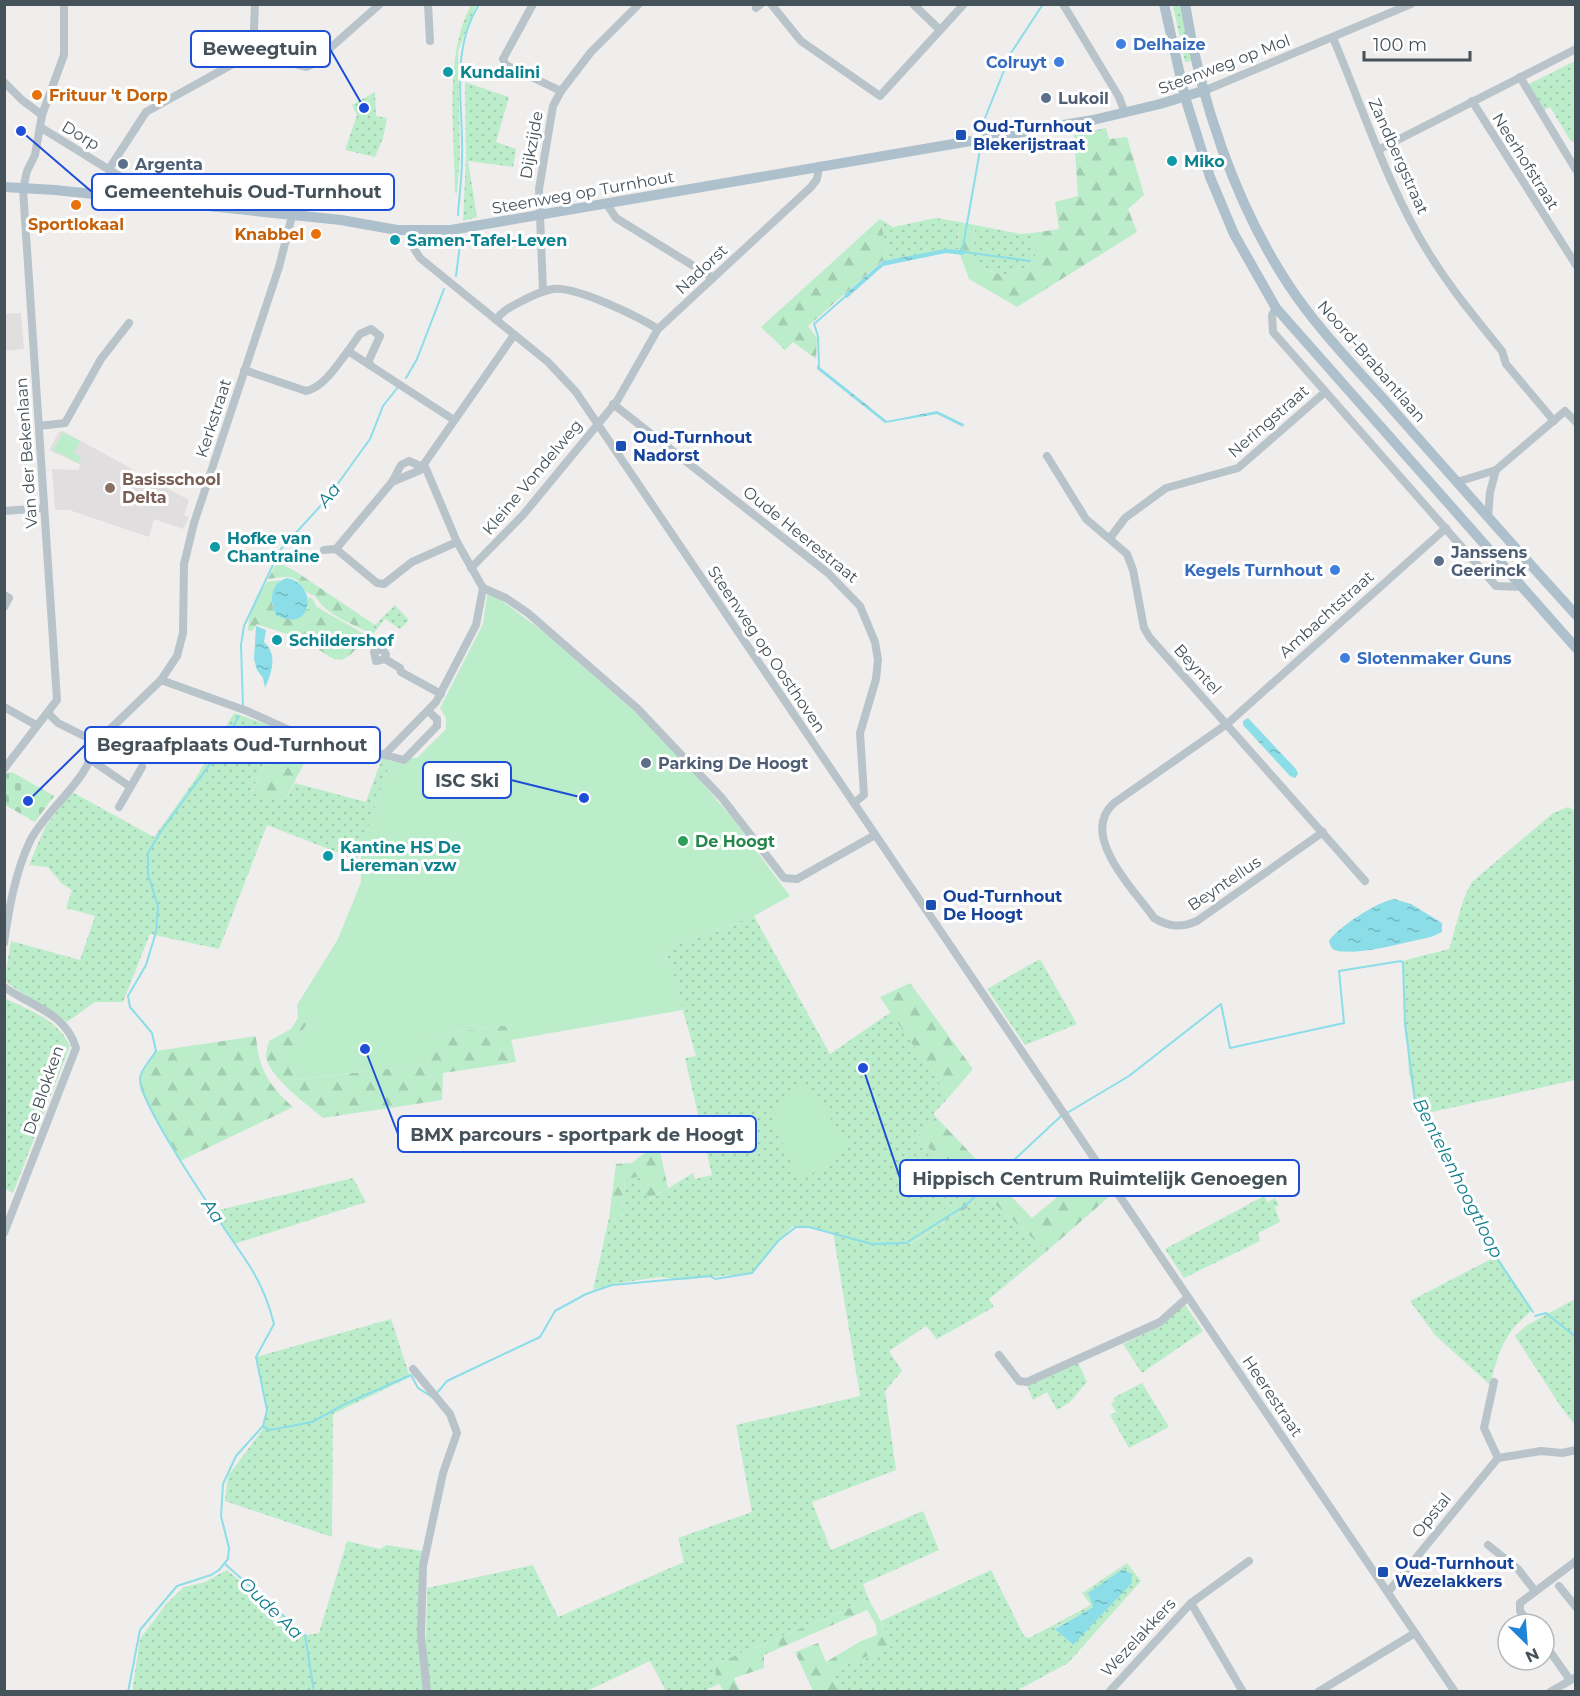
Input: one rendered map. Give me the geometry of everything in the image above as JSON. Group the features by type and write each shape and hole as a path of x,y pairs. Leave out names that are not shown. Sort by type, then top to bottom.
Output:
{"main road":[{"path":"1164,4 1185,97 1210,177 1234,234 1276,308 1575,648"},
{"name":"Noord-Brabantlaan","path":"1185,4 1206,90 1240,195 1288,285 1346,356 1575,615"},
{"name":"Steenweg op Mol","path":"1040,128 1125,113 1206,90"},
{"name":"Steenweg op Turnhout","path":"128,195 341,220 409,231 451,230 1040,128"},
{"path":"4,187 128,195"},
{"path":"1522,587 1539,574"}],"street":[{"name":"Dorp","path":"24,189 27,171 35,155 42,114 64,54 64,4"},
{"path":"253,53 255,4"},
{"path":"109,169 146,112 253,53 306,67 311,65 380,4"},
{"path":"428,4 430,41"},
{"path":"533,4 503,59 506,64 561,91"},
{"name":"Dijkzijde","path":"543,291 539,215 541,169 549,121 561,91 591,52 639,4"},
{"path":"771,4 799,44 880,96 964,4"},
{"path":"913,4 940,30"},
{"path":"1063,4 1119,97 1125,113"},
{"name":"Steenweg op Mol","path":"1206,90 1410,4"},
{"name":"Zandbergstraat","path":"1333,38 1378,150 1421,239 1448,282 1502,351 1506,364 1554,421"},
{"path":"1378,150 1575,49"},
{"path":"1520,77 1575,170"},
{"path":"4,82 22,100 42,114"},
{"name":"Neerhofstraat","path":"1472,101 1575,266"},
{"name":"Dorp","path":"40,127 129,182 128,195"},
{"name":"Nadorst","path":"613,404 658,329 812,187 817,178 819,166"},
{"name":"Van der Bekenlaan","path":"24,189 56,665 57,700 48,713"},
{"path":"606,203 616,218 713,278"},
{"name":"Kerkstraat","path":"94,741 102,737 161,681 170,669 181,644 187,552 194,523 279,267 292,216"},
{"name":"Steenweg op Oosthoven","path":"409,231 412,245 420,258 565,378 1066,1118"},
{"path":"496,320 502,311 543,291 569,290 628,313 658,329"},
{"path":"1276,308 1272,315 1273,332 1324,393 1496,586 1522,587"},
{"path":"39,426 64,423 101,359 129,323"},
{"path":"244,370 301,390 313,390 326,379 360,334 371,329 380,336 369,360 370,365"},
{"path":"514,335 427,458 424,468 458,542 483,588 506,598 528,613 638,709 722,798 784,878 797,879 875,835"},
{"path":"348,351 454,420"},
{"name":"Neringstraat","path":"1110,538 1125,518 1166,488 1238,468 1324,393"},
{"name":"Kleine Vondelweg","path":"471,568 524,515 613,404"},
{"name":"Oude Heerestraat","path":"613,404 828,573 860,606 875,642 878,660 876,680 860,733 864,795 854,803"},
{"path":"1457,482 1496,470 1565,411 1575,422"},
{"name":"Beyntel","path":"1047,456 1086,519 1127,554 1133,570 1144,628 1150,638 1365,881"},
{"path":"336,549 392,482 401,465 407,461 424,468"},
{"path":"392,482 424,468"},
{"path":"1488,517 1490,492 1496,470"},
{"path":"4,511 44,508"},
{"name":"Ambachtstraat","path":"1227,724 1446,528"},
{"path":"324,550 336,549 377,583 384,584 412,562 458,542"},
{"path":"385,754 429,712 441,694 476,625 483,588"},
{"path":"4,596 9,598 4,607"},
{"path":"385,659 427,688 441,694"},
{"path":"161,681 247,711 289,730 404,760 437,726 437,719 429,712"},
{"path":"4,707 36,725"},
{"path":"4,769 36,725 48,713 58,723 94,741 91,760 32,838 16,878 4,943"},
{"name":"Beyntellus","path":"1227,724 1114,803 1103,817 1100,828 1103,844 1154,918 1172,926 1197,921 1323,832"},
{"path":"91,760 129,786"},
{"path":"119,807 142,767"},
{"name":"De Blokken","path":"4,987 59,1019 68,1029 76,1048 4,1233"},
{"name":"Heerestraat","path":"1066,1118 1455,1692"},
{"path":"999,1355 1019,1381 1028,1382 1160,1322 1188,1297"},
{"path":"413,1369 450,1414 457,1433 443,1473 423,1566 421,1635 427,1692"},
{"path":"1494,1382 1484,1428 1498,1458 1541,1450 1570,1453 1575,1450"},
{"name":"Opstal","path":"1388,1592 1498,1458"},
{"path":"1488,1545 1518,1569 1535,1591"},
{"name":"Wezelakkers","path":"1108,1692 1191,1602 1249,1561"},
{"path":"1522,1612 1518,1606 1575,1561"},
{"path":"1559,1586 1575,1607"},
{"name":"Wezelakkers","path":"1191,1602 1243,1692"},
{"path":"1318,1692 1415,1633"},
{"path":"1550,1692 1573,1679 1556,1658"}],"shaded area":[{"path":"21,313 24,349 5,351 5,314"},
{"name":"Basisschool Delta","path":"63,431 132,469 134,474 143,475 189,500 184,515 189,517 183,529 154,519 149,537 69,510 55,510 52,469 78,470 81,465 49,450 59,432"}],"green space":[{"path":"471,5 476,5 458,51 460,156 457,193 455,193 452,96 454,72 462,26"},
{"path":"1173,5 1182,5 1192,61 1185,62"},
{"path":"1575,61 1575,143 1570,140 1550,107 1541,112 1527,85"},
{"path":"465,82 509,97 496,142 516,149 513,167 468,161 477,217 463,221 466,157"},
{"path":"375,92 376,116 387,118 383,138 375,157 345,150 357,115 352,105"},
{"path":"1106,128 1109,139 1127,137 1144,195 1128,209 1137,232 1017,307 969,279 958,249 959,222 975,225 973,265 1011,278 1013,265 1024,269 1036,259 1033,233 1059,229 1055,202 1078,196 1074,135"},
{"path":"936,218 959,222 958,249 889,260 880,219 893,227"},
{"path":"880,219 889,260 882,261 808,326 817,338 816,359 793,342 785,350 761,327"},
{"path":"975,225 1020,234 1033,233 1036,259 1012,278 973,265"},
{"path":"63,433 80,441 74,453 81,457 79,463 53,450"},
{"path":"277,562 295,571 375,625 368,632 338,617 294,579 281,577 268,579"},
{"path":"281,580 272,596 272,605 276,615 308,609 308,597 312,598 317,607 366,635 349,656 336,659 292,635 257,624 252,631 248,630 251,611 263,587 267,582"},
{"path":"493,594 549,636 673,749 733,819 790,896 754,916 665,949 683,1010 511,1040 507,1025 424,1036 430,1064 293,1080 294,1042 307,1024 298,1018 297,1005 338,939 361,882 361,847 391,761 401,763 410,758 417,758 446,729 446,718 440,708 483,624 487,595"},
{"path":"395,605 409,620 400,629 385,619 373,634 368,632"},
{"path":"234,713 282,730 251,792 285,800 295,783 366,802 382,758 391,761 357,860 267,825 219,949 150,934 123,1002 95,1002 67,1022 7,983 5,977 11,941 80,960 95,916 66,908 72,890 61,883 48,867 29,865 45,827 72,792 154,837 194,781"},
{"path":"281,732 315,742 285,800 251,793"},
{"path":"12,772 54,796 35,822 5,805 5,774"},
{"path":"1568,807 1576,811 1575,1080 1419,1115 1409,1073 1402,961 1449,949 1464,898 1472,882 1553,813"},
{"path":"754,916 830,1054 891,1012 949,1097 933,1114 936,1117 917,1137 974,1189 904,1238 911,1244 986,1196 1047,1251 989,1299 994,1307 937,1339 926,1326 889,1351 902,1371 885,1391 896,1470 812,1502 831,1550 923,1511 939,1550 863,1584 869,1600 715,1664 719,1684 704,1691 666,1691 650,1661 587,1691 430,1691 426,1650 427,1588 533,1565 558,1617 684,1562 678,1538 752,1512 736,1425 860,1396 833,1232 803,1226 792,1227 751,1273 683,1280 660,1277 612,1284 593,1290 609,1218 621,1218 625,1180 641,1176 649,1200 693,1173 695,1179 712,1175 685,1058 696,1056 665,949"},
{"path":"1040,959 1077,1024 1025,1045 987,989"},
{"path":"910,983 973,1069 949,1097 880,997"},
{"path":"4,998 51,1023 65,1037 70,1046 13,1193 4,1188"},
{"path":"298,1018 307,1024 294,1042 294,1080 430,1064 423,1036 508,1025 516,1062 443,1073 442,1100 323,1118 280,1080 268,1063 266,1055 269,1041 291,1029"},
{"path":"256,1036 259,1058 266,1076 277,1092 293,1107 180,1161 141,1092 140,1077 156,1051"},
{"path":"803,1080 850,1146 803,1180 799,1180 772,1119 792,1088"},
{"path":"936,1117 1032,1218 1092,1168 1111,1195 1047,1251 986,1196 910,1244 903,1238 974,1189 917,1137"},
{"path":"658,1142 668,1188 648,1200 641,1176 625,1180 621,1218 609,1218 616,1164 632,1163"},
{"path":"353,1178 366,1202 234,1244 215,1211"},
{"path":"1264,1196 1268,1202 1275,1198 1279,1205 1275,1207 1280,1222 1258,1233 1260,1241 1184,1278 1165,1249"},
{"path":"1497,1256 1533,1310 1509,1334 1496,1362 1490,1385 1435,1335 1410,1301"},
{"path":"1575,1299 1575,1425 1515,1336 1527,1325"},
{"path":"1183,1305 1203,1331 1142,1373 1123,1344 1158,1327"},
{"path":"391,1319 410,1377 333,1414 332,1537 225,1501 228,1476 263,1429 267,1410 256,1357"},
{"path":"1078,1363 1087,1382 1070,1402 1057,1410 1047,1392 1033,1400 1027,1385"},
{"path":"1142,1383 1169,1427 1129,1448 1110,1415 1116,1412 1111,1404 1115,1401 1113,1398"},
{"path":"347,1541 380,1549 387,1545 422,1551 418,1598 424,1691 132,1692 140,1639 167,1603 184,1587 205,1582 227,1570 305,1635 319,1633"},
{"path":"1127,1563 1141,1581 1068,1663 1018,1690 1020,1691 838,1691 830,1672 893,1645 881,1621 991,1570 1024,1636 1029,1638 1091,1605 1082,1593","holes":["1125,1569 1127,1587 1072,1645 1055,1628 1093,1607 1088,1593"]},
{"path":"869,1600 894,1645 830,1672 838,1691 813,1691 795,1652 818,1643 826,1662 861,1641 877,1635 876,1625 867,1610 764,1655 764,1668 734,1678 740,1691 723,1691 716,1677 715,1664"}],"water":[{"path":"945,249 965,250 963,255 946,253 883,266 847,298 844,295 883,261"},
{"path":"817,365 887,421 937,411 964,424 963,427 937,414 885,423 817,369"},
{"path":"287,578 297,582 304,589 307,598 304,614 298,618 288,619 276,615 272,604 274,588 281,580"},
{"path":"256,626 266,630 264,642 272,658 265,688 254,659"},
{"path":"1248,718 1296,769 1298,774 1295,778 1290,776 1243,725 1243,721"},
{"path":"1394,899 1411,904 1442,923 1442,932 1431,937 1372,950 1348,952 1332,948 1329,941 1349,922 1368,910"},
{"path":"1123,1569 1131,1574 1132,1583 1073,1645 1055,1629 1093,1607 1088,1593"}],"waterway":[{"name":"Aa","path":"458,215 462,166 461,60 464,41 479,4"},
{"path":"981,128 1011,53 1043,4"},
{"path":"962,252 980,150"},
{"name":"Aa","path":"456,276 461,237"},
{"path":"964,252 1030,261"},
{"name":"Aa","path":"406,378 417,359 444,289"},
{"path":"819,366 818,336 814,324 847,295"},
{"name":"Aa","path":"243,706 241,645 244,626 271,569 281,549 326,500 370,439 383,406 398,387"},
{"name":"Aa","path":"128,1692 140,1630 177,1586 211,1575 219,1570 228,1559 229,1548 221,1516 223,1484 236,1456 263,1426 267,1410 256,1357 274,1324 270,1309 253,1272 168,1141 143,1092 140,1078 144,1067 156,1051 152,1033 130,1007 128,996 146,965 156,932 158,907 148,874 148,853 161,831 219,752 239,716"},
{"name":"Bentelenhoogtloop","path":"1067,1113 1129,1076 1221,1004 1230,1048 1344,1023 1339,971 1401,961 1403,963 1405,1024 1415,1101 1485,1241 1533,1312"},
{"name":"Bentelenhoogtloop","path":"437,1393 447,1381 540,1337 555,1311 586,1294 612,1285 710,1276 715,1279 752,1273 778,1241 796,1227 809,1227 872,1244 906,1243 966,1205 1061,1116"},
{"name":"Bentelenhoogtloop","path":"1535,1316 1546,1313 1576,1337"},
{"name":"Bentelenhoogtloop","path":"264,1427 270,1430 312,1422 345,1404 411,1375 418,1388 432,1397"},
{"name":"Oude Aa","path":"225,1564 305,1635 314,1692"}],"place":[{"name":"Delhaize","path":"1121,44"},
{"name":"Colruyt","path":"1059,62"},
{"name":"Kundalini","path":"448,72"},
{"name":"Frituur 't Dorp","path":"37,95"},
{"name":"Lukoil","path":"1046,98"},
{"name":"Beweegtuin","path":"364,108"},
{"name":"Gemeentehuis Oud-Turnhout","path":"21,131"},
{"name":"Oud-Turnhout Blekerijstraat","path":"961,135"},
{"name":"Miko","path":"1172,161"},
{"name":"Argenta","path":"123,164"},
{"name":"Sportlokaal","path":"76,205"},
{"name":"Knabbel","path":"316,234"},
{"name":"Samen-Tafel-Leven","path":"395,240"},
{"name":"Oud-Turnhout Nadorst","path":"621,446"},
{"name":"Basisschool Delta","path":"110,488"},
{"name":"Hofke van Chantraine","path":"215,547"},
{"name":"Janssens Geerinck","path":"1439,561"},
{"name":"Kegels Turnhout","path":"1335,570"},
{"name":"Schildershof","path":"277,640"},
{"name":"Slotenmaker Guns","path":"1345,658"},
{"name":"Parking De Hoogt","path":"646,763"},
{"name":"ISC Ski","path":"584,798"},
{"name":"Begraafplaats Oud-Turnhout","path":"28,801"},
{"name":"De Hoogt","path":"683,841"},
{"name":"Kantine HS De Liereman vzw","path":"328,856"},
{"name":"Oud-Turnhout De Hoogt","path":"931,905"},
{"name":"BMX parcours - sportpark de Hoogt","path":"365,1049"},
{"name":"Hippisch Centrum Ruimtelijk Genoegen","path":"863,1068"},
{"name":"Oud-Turnhout Wezelakkers","path":"1383,1572"}]}
